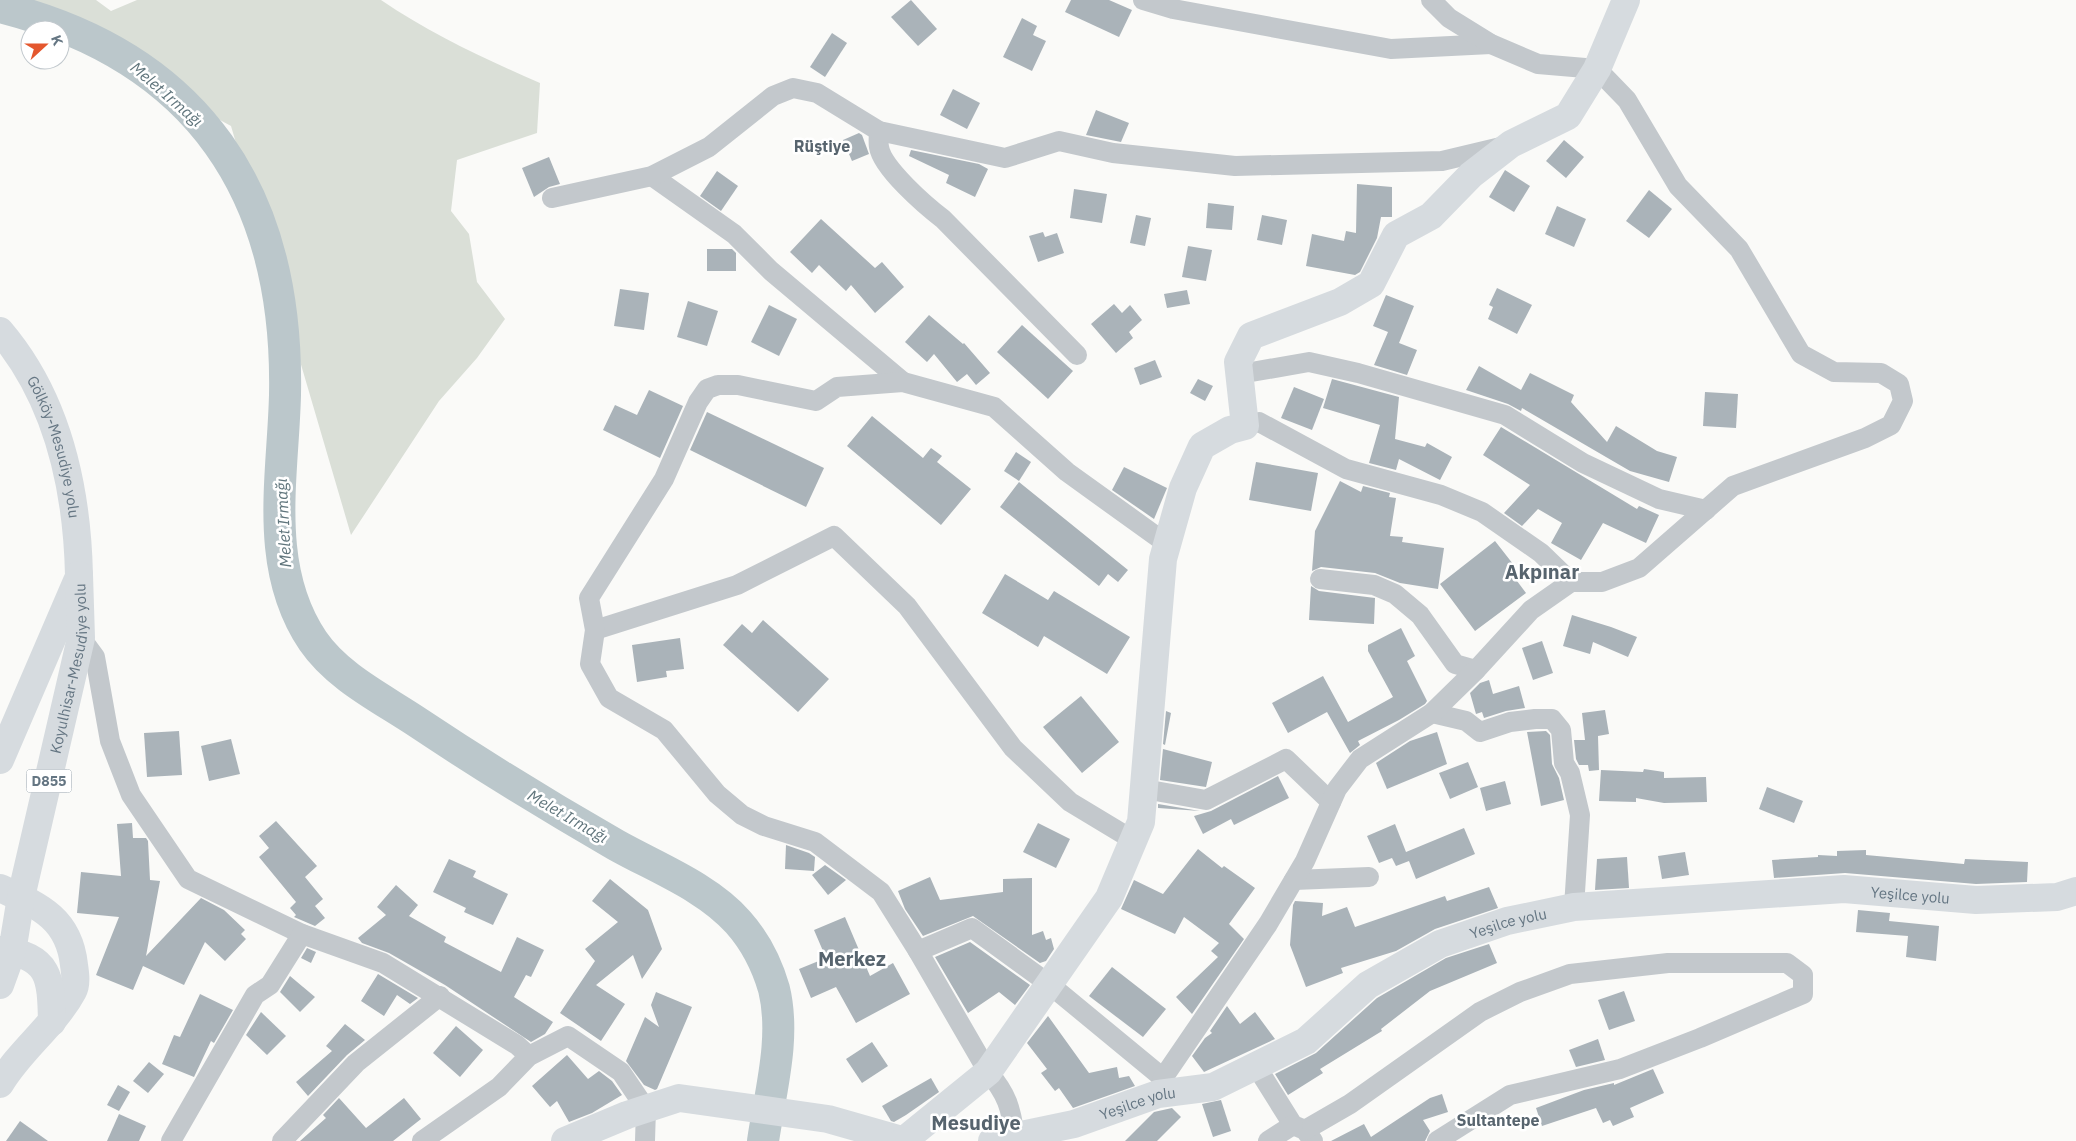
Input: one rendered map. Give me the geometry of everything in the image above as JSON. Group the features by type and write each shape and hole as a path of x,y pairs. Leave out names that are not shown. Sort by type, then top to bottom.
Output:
{"main road":[{"path":"565,1141 679,1098 828,1118 904,1141 988,1072 1109,898 1141,822 1163,559 1183,488 1202,446 1230,430 1245,426 1238,362 1251,336 1340,302 1371,284 1396,235 1431,216 1471,175 1511,144 1568,116 1597,69 1626,0"},
{"name":"Gölköy-Mesudiye yolu","path":"0,331 17,351 48,406 63,448 78,540 79,575"},
{"name":"Koyulhisar-Mesudiye yolu","path":"0,985 6,951 10,893 81,638 79,575"},
{"name":"Koyulhisar-Mesudiye yolu","path":"0,760 79,575"},
{"name":"Yeşilce yolu","path":"1004,1139 1077,1132 1160,1086 1213,1087 1306,1041 1368,984 1440,944 1507,921 1574,907 1844,889 1976,900 2057,897 2076,891"},
{"path":"0,1084 7,1072 52,1022 75,989 73,950 65,932 46,911 10,893"},
{"path":"6,951 28,957 42,966 51,984 52,1022"}],"street":[{"path":"1143,0 1182,11 1391,49 1490,44"},
{"path":"918,951 972,928 1049,984 1160,1086 1268,924 1304,862 1337,789 1360,759 1432,713 1476,670 1531,610 1571,582 1602,582 1640,568 1733,486 1865,438 1891,425 1903,401 1899,384 1881,373 1834,372 1801,354 1739,249 1678,186 1627,100 1597,69 1538,64 1490,44 1449,18 1431,0"},
{"path":"552,198 652,176 710,147 773,96 793,88 817,92 879,131 1005,158 1059,141 1114,153 1235,166 1442,161 1511,144"},
{"path":"879,131 879,148 888,165 918,200 943,219 1076,355"},
{"path":"652,176 734,234 771,271 902,382"},
{"path":"1240,374 1309,362 1358,373 1505,415 1583,463 1659,499 1706,510"},
{"path":"1004,1139 1011,1110 1001,1088 988,1072 918,951 881,892 815,842 764,826 742,815 717,794 664,730 609,698 590,664 595,630 589,598 664,479 698,402 708,389 718,385 738,385 816,401 837,387 902,382 994,407 1067,472 1167,544"},
{"path":"1245,426 1259,422 1346,469 1441,494 1482,512 1540,553 1571,582"},
{"path":"595,630 737,584 834,536 907,606 1013,748 1070,802 1133,840"},
{"path":"1320,579 1374,585 1395,594 1420,615 1455,664 1476,670"},
{"path":"81,638 95,657 110,741 131,795 188,879 302,934 383,963 440,996 517,1045 529,1056"},
{"path":"1432,713 1466,721 1480,732 1510,722 1535,719 1552,719 1558,724 1561,730 1564,763 1570,772 1580,815 1574,907"},
{"path":"1144,788 1206,800 1286,759 1331,802"},
{"path":"1294,880 1370,877"},
{"path":"171,1141 255,995 270,986 302,934"},
{"path":"1268,1141 1304,1132 1350,1104 1480,1012 1520,992 1570,974 1668,963 1787,963 1803,975 1803,994 1700,1038 1620,1069 1510,1095 1437,1141"},
{"path":"282,1141 356,1064 440,996"},
{"path":"422,1141 499,1087 529,1056 568,1036 621,1072 646,1109 645,1141"},
{"path":"1256,1066 1280,1105 1304,1132"}],"shaded area":[{"path":"0,0 96,0 111,11 137,0 381,0 419,24 459,45 540,83 537,133 457,160 451,211 469,234 477,282 505,319 477,358 439,401 351,535 231,126 70,38 70,20 37,20"}],"building":[{"path":"911,0 937,29 918,46 891,17"},
{"path":"1071,0 1109,0 1132,10 1119,37 1065,12"},
{"path":"1022,18 1037,26 1033,35 1046,41 1032,71 1003,57"},
{"path":"832,33 847,43 825,77 810,67"},
{"path":"953,89 980,103 967,129 940,115"},
{"path":"1096,110 1129,123 1121,142 1086,135"},
{"path":"859,133 862,135 869,154 852,161 843,140"},
{"path":"1564,140 1584,157 1566,178 1546,161"},
{"path":"911,150 979,164 988,169 975,197 946,183 949,175 909,156"},
{"path":"549,157 560,184 549,187 534,197 522,168"},
{"path":"1505,170 1530,186 1514,212 1489,197"},
{"path":"717,171 738,186 721,211 700,196"},
{"path":"1357,184 1392,187 1392,217 1381,217 1377,238 1360,272 1355,275 1306,266 1312,234 1344,241 1346,231 1356,233"},
{"path":"1074,189 1107,194 1102,223 1070,218"},
{"path":"1649,190 1672,209 1649,238 1626,221"},
{"path":"1208,203 1234,206 1232,230 1206,228"},
{"path":"1557,206 1586,219 1574,247 1545,234"},
{"path":"1136,215 1151,218 1145,246 1130,243"},
{"path":"1262,215 1287,220 1282,245 1257,240"},
{"path":"821,219 875,268 882,262 904,287 875,313 851,285 846,291 819,265 812,273 790,252"},
{"path":"1043,232 1045,237 1057,233 1064,253 1038,262 1029,236"},
{"path":"1188,246 1212,250 1206,281 1182,277"},
{"path":"707,249 732,249 736,253 736,271 707,271"},
{"path":"1497,288 1532,305 1517,334 1488,319 1493,307 1489,305"},
{"path":"620,289 649,293 644,330 614,326"},
{"path":"1187,290 1190,304 1167,308 1164,294"},
{"path":"1386,295 1414,306 1399,343 1417,350 1407,375 1374,365 1388,332 1373,326"},
{"path":"688,301 718,311 707,346 677,337"},
{"path":"1114,304 1122,313 1130,305 1142,320 1129,332 1133,338 1116,353 1091,324"},
{"path":"769,305 797,319 779,356 751,342"},
{"path":"929,315 964,343 990,373 976,385 967,374 957,382 934,354 927,362 905,342"},
{"path":"1022,325 1073,371 1048,399 997,352"},
{"path":"1155,360 1162,377 1140,385 1134,368"},
{"path":"1479,366 1521,390 1530,373 1574,395 1571,402 1607,442 1616,426 1657,451 1677,457 1669,482 1630,471 1522,408 1521,411 1508,404 1466,390"},
{"path":"1198,379 1213,386 1205,401 1190,393"},
{"path":"1332,379 1399,397 1395,439 1425,447 1427,443 1452,457 1440,480 1399,459 1396,470 1369,463 1380,425 1323,408"},
{"path":"1294,387 1324,399 1312,430 1281,418"},
{"path":"649,390 683,406 660,458 603,430 615,405 637,415"},
{"path":"1705,392 1738,394 1736,428 1703,426"},
{"path":"707,412 824,468 806,507 690,450"},
{"path":"872,416 923,458 931,448 942,456 937,462 971,489 941,525 847,446"},
{"path":"1501,427 1637,509 1639,506 1659,515 1646,543 1603,523 1581,560 1551,543 1562,523 1538,509 1522,526 1504,513 1530,485 1483,455"},
{"path":"1016,452 1031,462 1019,481 1004,471"},
{"path":"1256,462 1318,473 1311,511 1249,500"},
{"path":"1124,467 1167,488 1154,519 1112,490"},
{"path":"1340,481 1361,492 1363,486 1390,493 1389,497 1396,498 1390,536 1403,537 1402,542 1444,548 1438,589 1400,583 1375,573 1321,567 1312,571 1315,531"},
{"path":"1019,482 1128,570 1118,582 1108,574 1099,586 1000,507"},
{"path":"1495,541 1513,564 1508,569 1526,593 1475,631 1440,584"},
{"path":"1005,574 1048,600 1054,591 1130,637 1107,674 1044,636 1038,647 982,613"},
{"path":"1311,586 1319,591 1375,598 1374,624 1309,620"},
{"path":"1572,615 1637,637 1628,657 1593,642 1590,654 1563,646"},
{"path":"763,620 829,679 798,712 723,645 742,624 752,633"},
{"path":"1401,628 1415,656 1407,661 1427,701 1425,704 1358,741 1360,745 1350,753 1327,712 1288,733 1272,703 1323,676 1348,722 1393,697 1368,651 1368,645"},
{"path":"680,638 684,669 666,671 667,677 637,682 632,645"},
{"path":"1542,641 1553,673 1533,680 1522,648"},
{"path":"1489,680 1493,694 1519,686 1525,708 1506,711 1484,718 1482,712 1476,714 1470,693 1480,683"},
{"path":"1081,696 1119,742 1082,773 1043,727"},
{"path":"1605,710 1609,734 1598,736 1599,770 1589,771 1588,765 1579,765 1576,759 1574,740 1585,740 1582,713"},
{"path":"1166,711 1171,713 1165,745 1163,744"},
{"path":"179,731 182,775 147,777 144,733"},
{"path":"1546,731 1550,735 1552,764 1559,778 1564,800 1541,806 1527,732"},
{"path":"1437,732 1447,764 1387,789 1376,763 1410,741"},
{"path":"231,739 240,774 209,781 201,746"},
{"path":"1163,749 1212,762 1206,787 1160,780"},
{"path":"1468,762 1478,787 1450,799 1439,773"},
{"path":"1644,769 1664,772 1664,778 1706,777 1707,802 1664,803 1636,798 1636,802 1599,801 1601,770 1643,772"},
{"path":"1278,776 1289,798 1234,825 1231,819 1203,834 1194,816 1211,811"},
{"path":"1505,781 1511,804 1486,811 1480,788"},
{"path":"1767,787 1803,801 1794,823 1759,809"},
{"path":"1158,804 1200,811 1158,808"},
{"path":"276,821 317,866 305,877 323,899 315,906 325,918 315,926 294,917 296,915 290,908 296,902 259,857 269,848 259,836"},
{"path":"132,823 133,838 146,838 148,841 150,880 160,881 146,956 201,898 224,910 245,930 241,934 246,939 225,961 205,942 184,985 143,966 133,990 96,975 119,917 77,913 81,872 121,876 117,824"},
{"path":"1038,823 1070,839 1056,868 1023,852"},
{"path":"1395,824 1406,852 1464,828 1475,854 1416,879 1409,861 1396,866 1392,858 1379,863 1367,836"},
{"path":"786,845 815,857 814,871 785,869"},
{"path":"1198,849 1222,868 1224,866 1255,888 1229,924 1244,939 1192,1014 1176,997 1218,957 1211,951 1219,943 1184,917 1175,934 1121,909 1134,880 1163,894"},
{"path":"1866,850 1866,855 1964,864 1965,859 2028,862 2027,882 1976,884 1845,873 1774,878 1772,860 1818,857 1818,855 1837,856 1837,851"},
{"path":"1685,852 1689,875 1662,879 1658,856"},
{"path":"1627,857 1629,888 1595,890 1597,859"},
{"path":"449,859 476,871 473,877 508,894 493,925 464,912 466,908 433,892"},
{"path":"825,865 846,880 828,895 812,875"},
{"path":"930,877 940,900 1003,892 1003,879 1032,878 1032,935 1043,931 1046,940 1051,938 1054,949 1046,961 1040,963 973,916 923,936 905,909 898,891"},
{"path":"610,879 648,910 662,949 642,979 633,955 596,985 625,1004 601,1041 560,1013 595,961 585,949 618,922 592,901"},
{"path":"396,885 418,905 409,916 446,937 444,942 501,972 517,937 544,950 531,977 526,975 514,997 553,1022 545,1034 531,1042 445,985 389,953 362,943 358,938 386,915 377,907"},
{"path":"1489,887 1498,908 1435,929 1396,951 1341,968 1343,973 1306,987 1290,945 1293,905 1295,901 1323,903 1322,916 1347,907 1355,927 1445,896 1447,901"},
{"path":"1858,910 1890,913 1889,921 1939,926 1936,961 1906,957 1908,936 1856,932"},
{"path":"845,917 870,976 893,963 910,994 856,1023 836,987 811,998 799,969 826,958 814,930"},
{"path":"970,942 1030,985 1015,1005 999,992 968,1013 935,957"},
{"path":"1489,944 1497,963 1430,991 1381,1029 1382,1031 1320,1069 1323,1073 1288,1095 1275,1074 1316,1053 1377,998 1446,958"},
{"path":"307,948 316,952 311,963 301,958"},
{"path":"1112,967 1166,1009 1143,1037 1089,996"},
{"path":"378,974 418,998 410,1004 397,995 384,1016 361,1001"},
{"path":"290,976 315,997 300,1012 280,992"},
{"path":"1624,991 1635,1021 1609,1030 1598,1000"},
{"path":"656,992 692,1007 655,1090 644,1085 626,1061 645,1017 659,1027 651,1005"},
{"path":"200,994 233,1010 214,1043 211,1041 194,1077 162,1064 174,1035 180,1037"},
{"path":"1227,1006 1240,1024 1255,1012 1275,1039 1204,1072 1192,1056 1205,1038 1212,1033 1210,1031"},
{"path":"261,1012 286,1036 267,1055 246,1035"},
{"path":"1048,1016 1089,1073 1117,1067 1119,1078 1129,1076 1135,1086 1073,1108 1059,1088 1055,1091 1041,1073 1047,1069 1027,1043"},
{"path":"345,1024 365,1040 347,1055 308,1096 296,1082 332,1051 326,1046"},
{"path":"456,1026 483,1050 460,1077 433,1053"},
{"path":"1598,1039 1605,1060 1576,1067 1569,1050"},
{"path":"872,1042 888,1066 862,1083 846,1059"},
{"path":"567,1055 588,1079 599,1071 612,1081 622,1095 592,1113 569,1122 557,1101 550,1107 532,1086"},
{"path":"149,1062 164,1074 148,1093 133,1081"},
{"path":"1653,1069 1664,1093 1630,1108 1634,1117 1613,1126 1610,1120 1603,1123 1596,1108 1542,1126 1536,1108 1584,1090 1614,1083 1614,1085"},
{"path":"931,1078 939,1092 906,1115 894,1122 891,1121 882,1106"},
{"path":"118,1085 130,1092 119,1111 107,1105"},
{"path":"1442,1094 1448,1112 1423,1120 1430,1131 1425,1141 1331,1141 1364,1124 1371,1137 1430,1098"},
{"path":"339,1098 366,1128 404,1098 421,1119 393,1141 300,1141 326,1118 323,1115"},
{"path":"1221,1100 1231,1131 1213,1137 1202,1104"},
{"path":"1172,1108 1181,1117 1157,1141 1125,1141 1154,1112"},
{"path":"119,1114 146,1126 139,1141 107,1141"},
{"path":"20,1121 48,1141 6,1141"}],"waterway":[{"name":"Melet Irmağı","path":"0,7 70,30 129,60 179,99 219,144 249,197 270,257 282,323 285,395 280,521 287,583 297,613 323,654 359,685 540,800 616,845 697,888 712,898 738,922 750,937 764,962 774,989 777,1008 778,1046 763,1141"}],"district":[{"name":"Rüştiye","path":"822,146"},
{"name":"Akpınar","path":"1542,571"},
{"name":"Merkez","path":"852,958"},
{"name":"Sultantepe","path":"1498,1120"},
{"name":"Mesudiye","path":"976,1122"}]}
